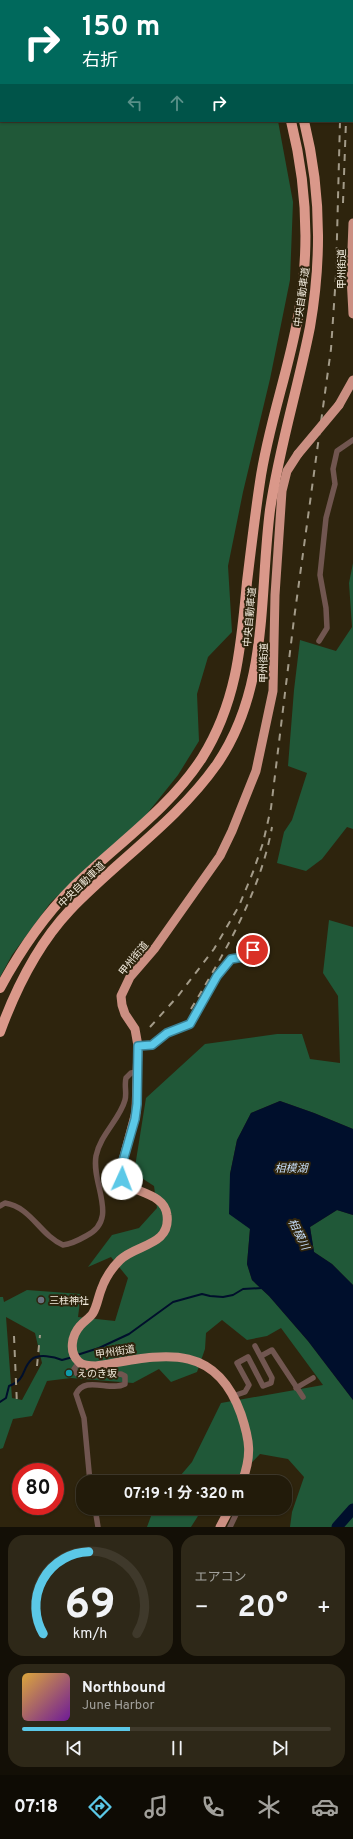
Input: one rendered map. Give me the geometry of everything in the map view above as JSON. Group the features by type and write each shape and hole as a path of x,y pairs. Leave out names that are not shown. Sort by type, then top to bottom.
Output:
{"highway":[{"name":"中央自動車道","path":"0,988 14,961 37,928 74,886 167,801 191,773 211,742 226,711 238,666 250,550 265,451 298,317 304,266 305,209 300,159 292,122"},
{"name":"中央自動車道","path":"0,1032 17,991 44,942 74,906 158,830 194,793 218,762 237,727 251,687 256,666 271,508 288,420 309,329 317,270 318,206 312,157 304,122"},
{"name":"甲州街道","path":"353,223 350,269 353,314"},
{"name":"甲州街道","path":"244,1475 248,1462 250,1444 248,1435 234,1396 228,1386 214,1371 190,1359 160,1356 96,1366 85,1366 76,1357 73,1338 80,1326 93,1313 103,1285 111,1270 131,1251 148,1245 160,1238 163,1234 167,1221 166,1210 163,1204 157,1199 125,1184 121,1173 122,1162 136,1112 138,1046 135,1029 125,1014 121,996 123,988 130,977 166,933 220,856 232,831 256,770 273,691 275,595 282,491 287,471 298,454 339,405 353,380"},
{"path":"220,1527 226,1515"}],"street":[{"path":"320,641 327,628 326,608 320,575 326,518 335,484 333,469 337,451 353,440"},
{"path":"138,1046 152,1045 167,1033 190,1024 217,976 231,959 244,957 253,950"},
{"path":"0,1206 5,1202 22,1208 51,1237 63,1245 79,1240 96,1229 101,1223 104,1211 95,1172 96,1154 102,1140 125,1099 126,1078 137,1072"},
{"path":"234,1396 245,1392 249,1385 237,1363 248,1356 263,1386 271,1383 272,1378 255,1346"},
{"path":"261,1356 272,1350 303,1397"},
{"path":"76,1357 74,1369 77,1374 88,1376 120,1374 125,1376 126,1381 125,1384 118,1387 98,1385 82,1387 76,1394 82,1411 89,1475"},
{"path":"296,1388 313,1378"},
{"path":"95,1515 98,1527"},
{"path":"230,1527 236,1515"}],"green space":[{"path":"0,122 278,122 293,202 290,280 270,379 243,492 228,566 232,632 208,657 197,694 199,741 178,775 146,815 51,902 12,955 0,977"},
{"path":"353,563 353,829 347,827 322,859 306,871 277,863 284,832 292,820 307,773 288,766 294,690 300,640 336,651 352,627 349,583"},
{"path":"329,920 353,927 353,1129 280,1101 251,1113 237,1140 230,1174 250,1229 247,1264 252,1280 269,1296 308,1341 353,1400 353,1527 290,1527 292,1512 304,1477 288,1459 260,1454 240,1475 181,1475 192,1462 221,1403 323,1385 281,1328 267,1336 247,1340 222,1320 206,1333 205,1349 197,1372 171,1382 159,1369 133,1383 71,1378 47,1381 32,1416 13,1419 3,1448 0,1449 0,1297 3,1297 4,1302 27,1290 81,1294 78,1317 115,1321 128,1278 111,1257 88,1267 112,1235 139,1228 157,1208 154,1186 134,1173 146,1098 205,1044 277,1034 302,1034 310,1059 340,1063 338,996 323,973","holes":["6,1317 35,1333 42,1363 22,1400 12,1398"]},
{"path":"337,1210 353,1215 353,1285 332,1264 314,1252 310,1227"},
{"path":"151,1515 199,1515 191,1527 147,1527"}],"water":[{"name":"相模湖","path":"280,1101 353,1129 353,1215 337,1210 310,1227 314,1252 332,1264 353,1285 353,1400 308,1341 269,1296 252,1280 247,1264 250,1229 229,1214 230,1174 237,1140 251,1113"}],"waterway":[{"path":"77,1355 99,1348 129,1334 173,1302 202,1294 223,1297 233,1295 243,1289 262,1288"},
{"path":"0,1402 6,1398 9,1386 19,1380 28,1364 34,1358 46,1356 62,1360 73,1357"},
{"path":"337,1527 353,1509"}],"railway":[{"path":"150,1027 178,996 214,949 239,906 263,843 271,808 294,619 331,349 336,275 340,122"},
{"path":"343,203 346,122"},
{"path":"191,1009 228,944 250,899 259,875 272,827"},
{"path":"37,1366 40,1335"},
{"path":"14,1336 17,1405"}],"place":[{"name":"三柱神社","path":"41,1300"},
{"name":"えのき坂","path":"69,1373"}],"route":[{"path":"122,1179 122,1162 135,1119 137,1104 138,1046 152,1045 167,1033 190,1024 217,976 231,959 244,957 253,950"}],"water label":[{"name":"相模川","path":"299,1234"}]}
